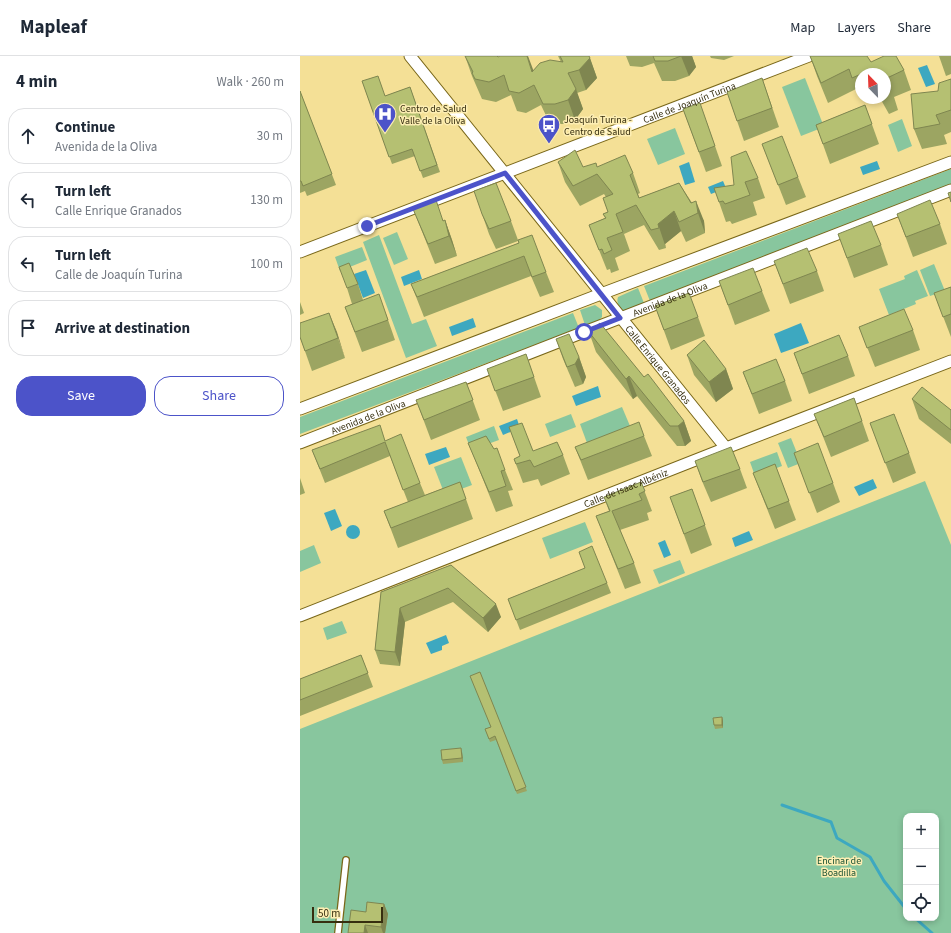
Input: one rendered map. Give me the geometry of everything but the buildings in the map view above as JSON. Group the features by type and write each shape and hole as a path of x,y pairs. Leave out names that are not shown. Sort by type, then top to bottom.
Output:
{"street":[{"name":"Calle Enrique Granados","path":"410,56 726,448"},
{"name":"Calle de Joaquín Turina","path":"300,252 809,56"},
{"path":"300,409 951,162"},
{"name":"Avenida de la Oliva","path":"300,443 951,190"},
{"name":"Calle de Isaac Albéniz","path":"300,616 951,361"}],"lane":[{"path":"338,933 346,860"}],"green space":[{"path":"805,78 824,127 801,136 782,87"},
{"path":"902,119 912,146 898,152 888,125"},
{"path":"675,128 685,154 658,165 647,139"},
{"path":"951,169 951,186 650,301 644,286"},
{"path":"397,232 408,259 394,265 383,238"},
{"path":"379,235 412,324 426,319 437,346 406,358 363,242"},
{"path":"362,247 367,260 340,271 335,257"},
{"path":"934,264 945,291 930,296 920,270"},
{"path":"917,270 928,296 915,301 916,304 889,315 879,289 905,279 904,276"},
{"path":"638,288 644,303 624,311 618,305 618,297"},
{"path":"595,305 602,310 602,317 599,320 585,325 580,310"},
{"path":"573,313 579,328 300,434 300,417"},
{"path":"622,407 630,426 587,443 580,424"},
{"path":"571,414 576,427 550,437 545,424"},
{"path":"494,426 499,440 471,450 466,437"},
{"path":"791,438 801,463 788,468 778,443"},
{"path":"777,452 782,466 755,476 750,462"},
{"path":"461,457 472,485 445,495 434,467"},
{"name":"Encinar de Boadilla","path":"925,481 951,545 951,933 300,933 300,729"},
{"path":"585,522 593,542 550,559 542,538"},
{"path":"314,545 321,563 300,572 300,551"},
{"path":"680,560 685,573 659,584 653,570"},
{"path":"342,621 347,633 327,640 323,628"}],"water":[{"path":"927,65 935,84 926,87 918,68"},
{"path":"877,161 880,169 863,175 860,167"},
{"path":"689,162 695,182 685,185 679,166"},
{"path":"723,181 726,188 711,194 708,187"},
{"path":"366,270 375,293 363,298 354,274"},
{"path":"419,270 422,279 404,286 401,277"},
{"path":"473,318 476,327 452,336 449,327"},
{"path":"801,323 809,343 781,353 774,334"},
{"path":"598,386 601,397 576,406 572,396"},
{"path":"517,419 520,428 503,435 499,426"},
{"path":"446,447 450,457 429,465 425,454"},
{"path":"873,479 877,488 859,496 854,487"},
{"path":"335,509 342,526 331,531 324,513"},
{"path":"353,525 358,527 360,532 358,537 353,539 348,537 346,532 348,527"},
{"path":"749,531 753,540 735,547 732,538"},
{"path":"665,540 671,555 664,558 658,543"},
{"path":"446,635 449,643 442,646 442,650 431,654 426,643"}],"waterway":[{"path":"782,805 831,822 837,838 870,857 884,881 903,905"},
{"path":"918,921 932,933"}],"place":[{"name":"Centro de Salud Valle de la Oliva","path":"385,134"},
{"name":"Joaquín Turina - Centro de Salud","path":"549,144"}],"route":[{"path":"367,226 505,173 620,318 584,332"}]}
